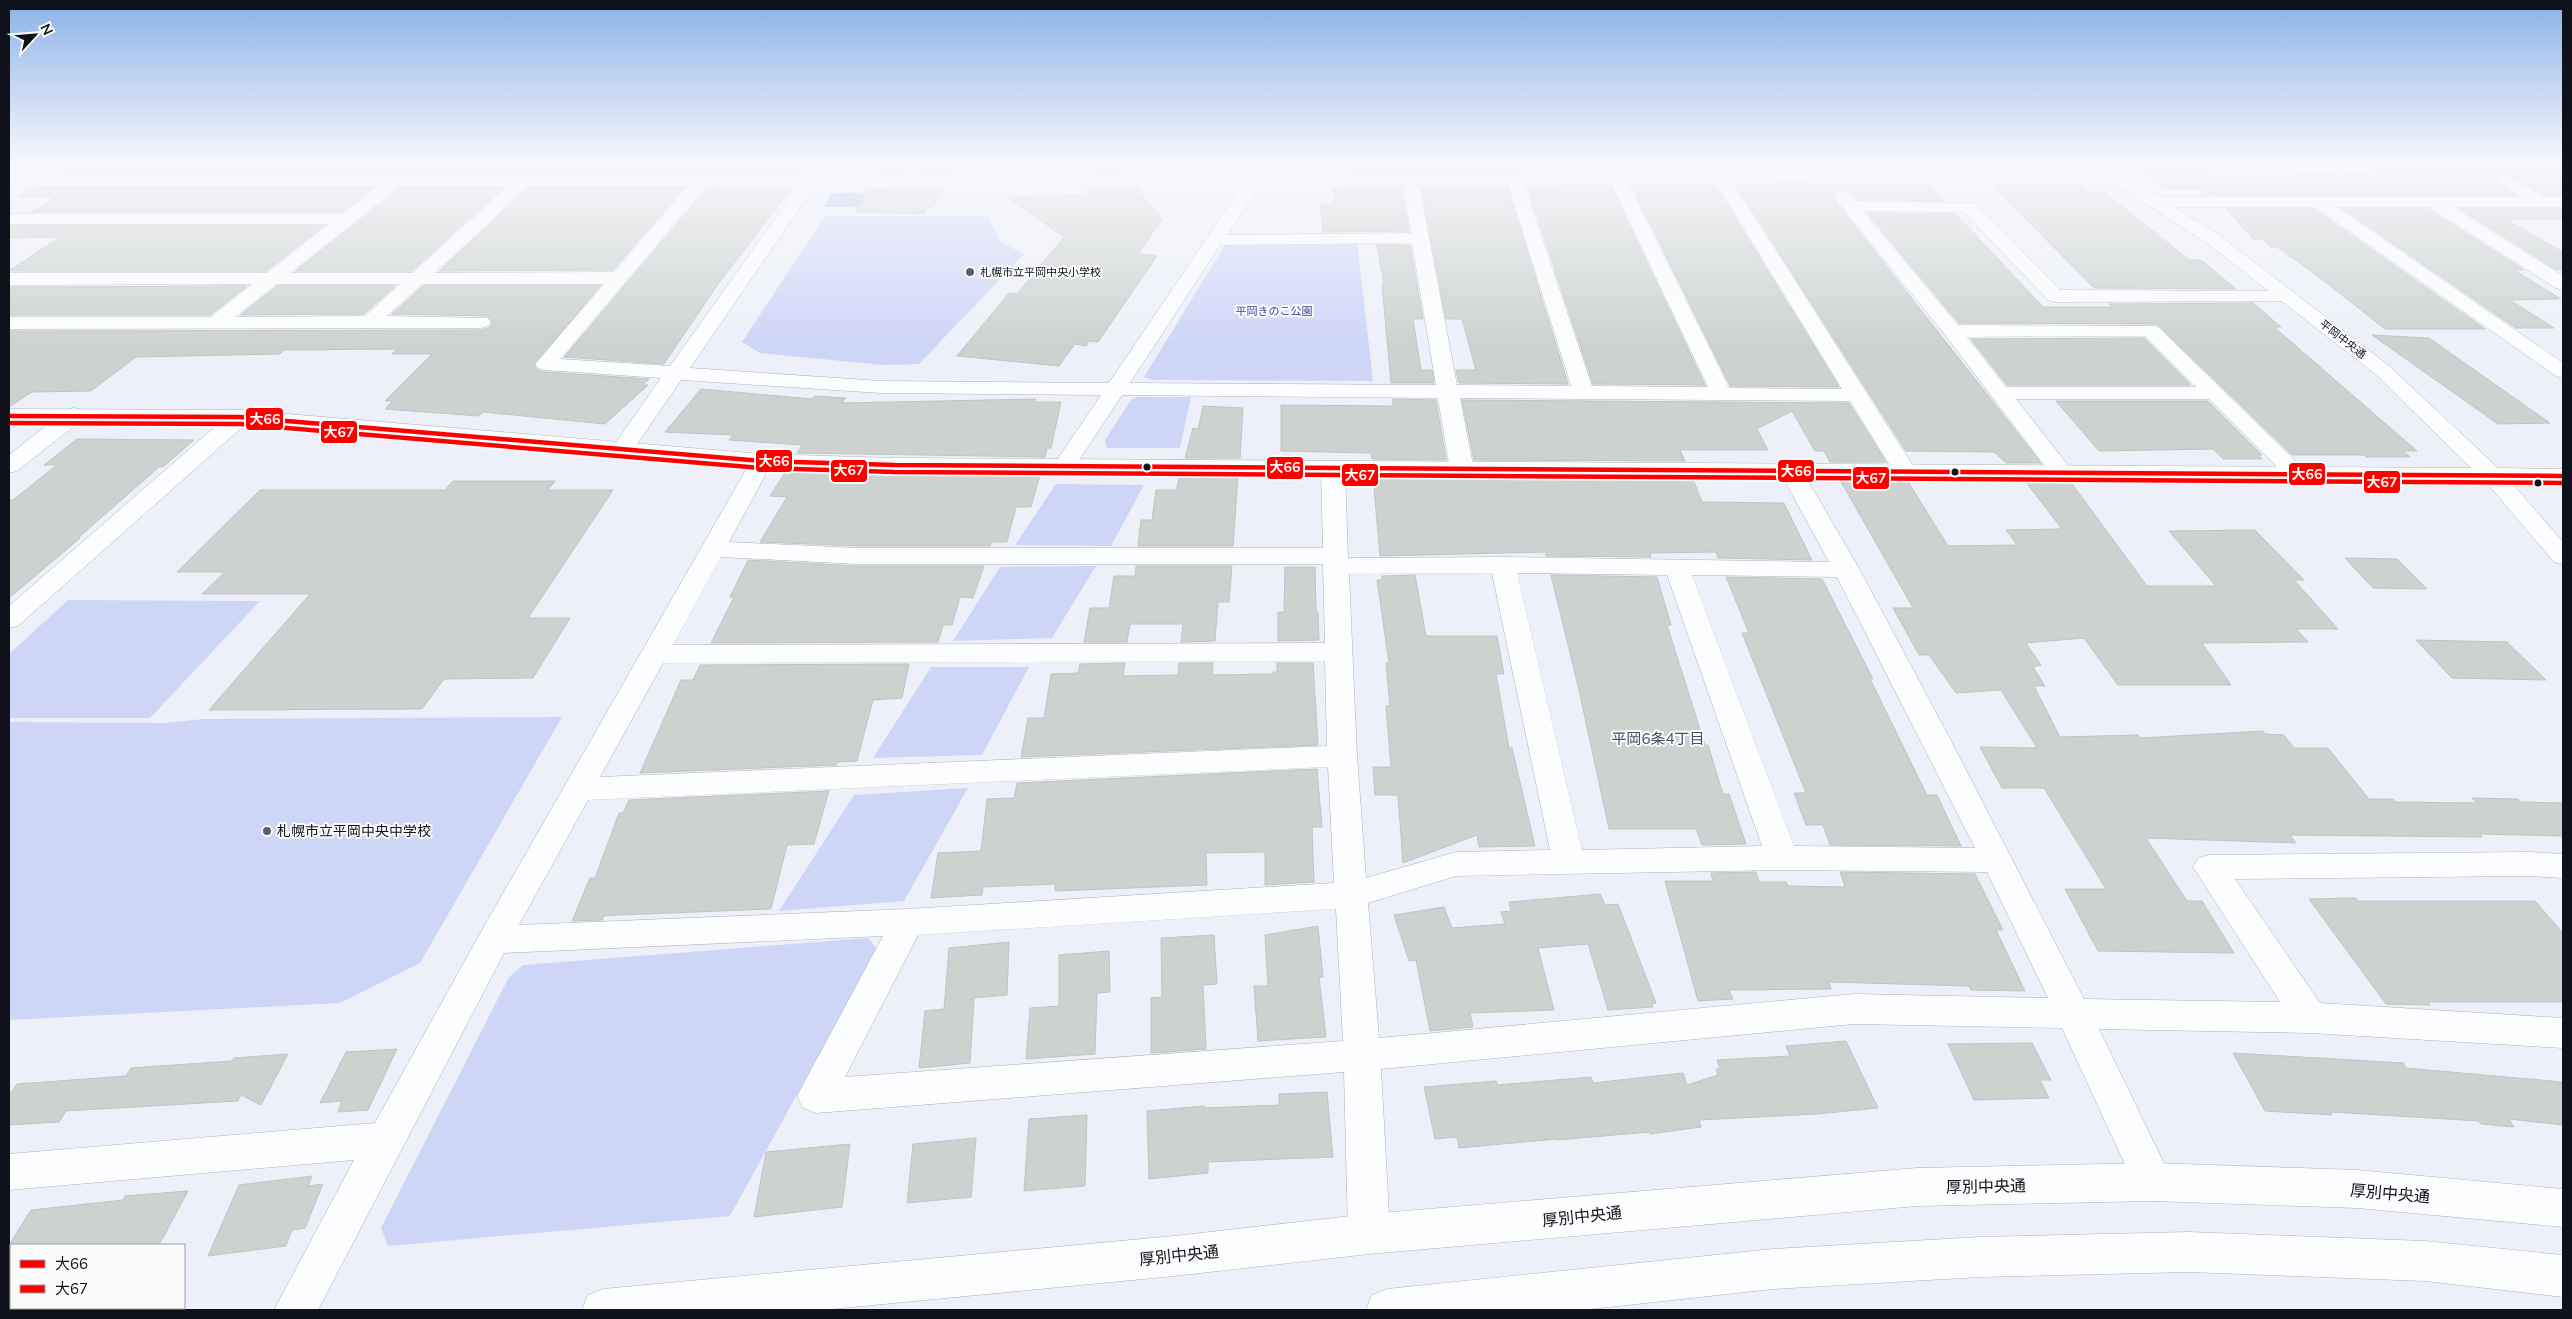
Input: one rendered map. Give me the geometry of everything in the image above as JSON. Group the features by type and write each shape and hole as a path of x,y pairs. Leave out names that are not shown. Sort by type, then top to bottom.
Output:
{"street":[{"path":"216,322 341,223"},
{"path":"370,322 477,223"},
{"path":"662,223 545,364 881,387 1855,395"},
{"path":"623,448 781,223"},
{"path":"1064,466 1227,223"},
{"path":"1419,223 1450,392 1462,470"},
{"path":"1529,223 1584,393"},
{"path":"1639,223 1722,394"},
{"path":"1749,223 1905,472"},
{"path":"1864,223 1952,331 2062,473"},
{"path":"1984,223 2055,296 2287,295"},
{"name":"平岡中央通","path":"2188,223 2287,295 2380,368 2493,476 2563,556"},
{"path":"2349,223 2563,372"},
{"path":"2466,223 2563,284"},
{"path":"1216,240 1422,238"},
{"path":"9,280 618,278"},
{"path":"9,323 481,322"},
{"path":"1952,331 2150,330 2296,472"},
{"path":"2001,394 2215,393"},
{"path":"9,416 240,417 762,461 1333,470 2296,472 2563,476"},
{"path":"9,466 74,416"},
{"path":"9,620 240,417"},
{"path":"296,1310 494,940 762,461"},
{"path":"1333,470 1342,756 1362,1055 1369,1234"},
{"path":"1792,472 1847,570 1998,860 2074,1012 2153,1182"},
{"path":"714,549 857,556 1336,561 1847,570"},
{"path":"1502,565 1568,862"},
{"path":"1677,568 1782,858"},
{"path":"655,654 1338,652"},
{"path":"579,789 1342,756"},
{"path":"494,940 908,922 1351,895 1456,864 1782,858 1998,860"},
{"path":"2310,1018 2209,867 2530,864 2563,866"},
{"path":"908,922 816,1096 1362,1055 1854,1009 2310,1018 2563,1032"},
{"path":"9,1172 386,1140"},
{"name":"厚別中央通","path":"603,1310 1174,1256 1369,1234 1916,1187 2153,1182 2357,1189 2563,1208"},
{"path":"1387,1310 1773,1269 1980,1257 2189,1252 2425,1261 2563,1276"}],"green space":[{"path":"821,223 992,223 999,241 1024,254 919,364 883,365 760,353 742,342"},
{"name":"平岡きのこ公園","path":"1357,241 1373,381 1152,380 1144,377 1225,245"},
{"path":"1137,397 1191,397 1180,448 1107,448 1105,440 1131,400"},
{"path":"1056,484 1144,485 1111,546 1015,545"},
{"path":"1096,566 1052,638 953,641 1000,567"},
{"path":"68,600 260,601 150,718 9,718 9,654"},
{"path":"931,667 1029,667 982,755 873,758"},
{"path":"562,717 420,963 340,1003 9,1020 9,722 165,723 203,719"},
{"path":"968,788 904,901 779,911 854,795"},
{"path":"868,938 877,950 730,1216 388,1246 381,1228 509,977 523,965"}],"building":[{"path":"356,223 465,223 412,271 295,271"},
{"path":"491,223 654,223 613,270 439,271"},
{"path":"678,223 765,223 718,284 664,364 564,357"},
{"path":"1043,223 1160,223 1138,254 1157,256 1098,342 1089,341 1086,346 1075,344 1059,366 957,356 1009,293 1017,294 1064,237"},
{"path":"1322,223 1407,223 1409,231 1323,232"},
{"path":"1428,223 1518,223 1568,384 1459,383 1456,370 1476,370 1462,319 1446,319"},
{"path":"1539,223 1628,223 1705,385 1593,384"},
{"path":"1649,223 1738,223 1839,387 1730,386"},
{"path":"1760,223 1852,223 2041,463 2006,463 1994,452 1906,451"},
{"path":"1875,223 1964,223 2043,307 2113,307 2109,304 2253,303 2281,327 2274,327 2417,451 2403,451 2410,457 2292,455 2157,324 1959,323"},
{"path":"2029,223 2143,223 2189,260 2201,260 2236,289 2094,288"},
{"path":"2238,223 2333,223 2485,329 2385,329 2277,247 2271,247 2262,239 2253,239"},
{"path":"2363,223 2449,223 2524,270 2514,270 2561,299 2510,300 2554,328 2516,328"},
{"path":"2482,223 2511,223 2563,252 2563,270 2557,270"},
{"path":"9,226 324,226 266,271 9,271 60,237 9,238"},
{"path":"1377,245 1410,245 1423,319 1413,319 1421,370 1432,370 1434,383 1391,383 1382,285 1384,285"},
{"path":"247,286 210,315 9,315 9,287"},
{"path":"277,286 395,286 364,314 240,315"},
{"path":"423,286 600,286 534,365 537,370 545,372 649,379 643,385 648,385 605,424 483,412 478,416 385,409 393,401 385,401 432,354 392,354 397,349 284,350 280,354 136,357 91,391 32,392 9,407 9,331 481,330 489,328 492,323 488,316 392,314"},
{"path":"2372,335 2429,338 2550,423 2498,424"},
{"path":"2144,338 2191,385 2007,385 1971,339"},
{"path":"701,389 812,399 814,396 846,398 842,403 1036,399 1034,402 1061,402 1051,448 1047,448 1045,457 797,453 802,445 729,440 733,435 665,432"},
{"path":"1393,399 1436,400 1446,460 1372,459 1371,453 1281,451 1281,405 1393,406"},
{"path":"1462,400 1849,403 1886,462 1830,462 1824,451 1815,451 1792,411 1757,429 1768,450 1680,450 1685,461 1474,460"},
{"path":"2056,401 2208,401 2262,455 2258,455 2262,459 2223,459 2213,449 2099,451"},
{"path":"1203,406 1243,408 1240,458 1185,458 1193,428 1198,429"},
{"path":"77,439 194,440 163,467 159,467 78,538 80,538 9,598 9,500 13,500 57,465 44,465"},
{"path":"786,471 1040,475 1031,507 1016,507 1007,542 992,542 990,546 857,546 760,542 787,497 770,496"},
{"path":"1180,476 1238,476 1233,546 1138,546 1141,520 1152,520 1156,490 1176,490"},
{"path":"1373,477 1693,479 1702,502 1784,503 1812,560 1718,558 1716,552 1650,553 1651,557 1546,556 1546,552 1380,556"},
{"path":"1840,480 1907,480 1948,546 2017,545 2006,530 2062,529 2025,481 2070,481 2147,586 2216,586 2169,531 2255,530 2304,580 2294,580 2338,629 2296,629 2308,642 2202,643 2231,685 2118,685 2084,638 2026,643 2041,665 2033,667 2045,686 2034,686 2060,737 2138,735 2141,738 2263,731 2265,734 2284,735 2294,748 2328,748 2369,799 2393,799 2395,802 2477,803 2472,798 2518,799 2521,802 2563,803 2563,836 2480,834 2482,837 2290,835 2296,843 2146,838 2187,901 2202,901 2234,953 2098,951 2065,889 2106,889 2044,788 2002,788 1980,747 2037,748 2001,690 1956,693 1929,655 1919,655 1893,608 1913,608"},
{"path":"453,481 555,481 548,490 613,490 528,618 570,618 533,678 444,679 422,709 209,710 310,594 202,594 225,572 177,572 260,490 445,490"},
{"path":"2345,558 2397,559 2427,589 2373,588"},
{"path":"748,560 857,566 984,566 973,598 960,597 952,625 943,625 938,642 711,643 734,597 730,597"},
{"path":"1136,566 1232,566 1229,602 1218,602 1215,641 1181,642 1183,624 1130,624 1127,642 1084,642 1090,608 1109,608 1114,576 1135,576"},
{"path":"1285,567 1315,567 1319,640 1278,641 1278,612 1284,612"},
{"path":"1415,575 1426,636 1497,636 1504,674 1496,674 1509,748 1512,748 1535,846 1479,847 1477,835 1403,863 1398,795 1375,795 1373,767 1391,767 1386,706 1390,706 1386,663 1389,663 1377,580 1382,580 1382,576"},
{"path":"1551,575 1657,577 1671,625 1667,625 1705,745 1708,745 1723,794 1729,794 1746,844 1702,845 1696,829 1609,829 1579,690"},
{"path":"1726,577 1822,579 1873,679 1870,679 1927,795 1937,795 1961,846 1830,845 1823,825 1806,825 1794,793 1806,793 1742,633 1749,633"},
{"path":"2416,640 2507,642 2546,680 2452,678"},
{"path":"1125,663 1123,676 1178,675 1179,663 1213,663 1212,675 1273,674 1273,672 1277,672 1277,663 1313,663 1318,745 1021,757 1028,718 1044,718 1051,674 1078,673 1080,664"},
{"path":"909,664 902,698 873,700 857,761 837,762 836,765 640,773 681,680 693,680 700,665"},
{"path":"1317,769 1322,827 1312,827 1314,882 1265,885 1265,852 1206,853 1207,885 1055,891 1055,884 983,887 982,895 931,898 938,853 981,851 987,799 1014,798 1017,783"},
{"path":"829,791 814,844 787,845 771,909 619,915 604,916 602,920 572,921 590,878 595,878 619,813 623,813 629,800"},
{"path":"1756,872 1759,882 1786,882 1788,886 1845,887 1840,872 1975,874 2003,930 1996,930 2025,991 1971,990 1969,986 1829,982 1831,989 1729,990 1733,999 1698,1001 1665,881 1713,881 1711,873"},
{"path":"1600,894 1605,905 1618,904 1656,1003 1652,1004 1653,1007 1608,1010 1588,944 1538,948 1554,1010 1470,1013 1473,1027 1430,1031 1416,960 1409,961 1394,915 1444,907 1452,928 1505,924 1501,912 1511,911 1509,902"},
{"path":"2356,898 2357,901 2535,901 2563,933 2563,1002 2428,1002 2430,1005 2386,1004 2309,899"},
{"path":"1318,926 1323,977 1319,977 1326,1037 1258,1041 1254,986 1268,986 1265,935"},
{"path":"1214,935 1217,984 1203,985 1206,1049 1151,1053 1151,998 1162,997 1161,938"},
{"path":"1009,942 1007,995 974,998 970,1063 919,1068 925,1011 944,1009 949,948"},
{"path":"1109,951 1110,992 1097,993 1095,1054 1026,1059 1030,1008 1059,1006 1059,955"},
{"path":"1846,1041 1878,1108 1817,1114 1699,1120 1701,1127 1650,1134 1650,1132 1459,1148 1457,1137 1435,1139 1424,1087 1496,1081 1497,1085 1591,1077 1593,1083 1683,1073 1687,1085 1718,1075 1716,1069 1720,1069 1717,1060 1790,1056 1786,1046"},
{"path":"2032,1043 2051,1080 2040,1080 2049,1098 1974,1100 1948,1044"},
{"path":"397,1049 368,1110 338,1112 342,1101 320,1103 346,1052"},
{"path":"2233,1053 2403,1063 2406,1068 2563,1082 2563,1125 2509,1119 2514,1127 2481,1124 2479,1121 2331,1112 2332,1115 2265,1111"},
{"path":"288,1054 261,1105 241,1095 238,1101 66,1111 59,1122 9,1125 9,1096 17,1084 126,1076 131,1068 232,1061 234,1058"},
{"path":"1327,1092 1333,1157 1208,1162 1208,1173 1149,1179 1147,1111 1204,1106 1204,1108 1279,1105 1279,1094"},
{"path":"1087,1115 1085,1186 1024,1191 1029,1119"},
{"path":"976,1138 971,1197 907,1203 913,1144"},
{"path":"850,1144 842,1207 754,1217 766,1152"},
{"path":"312,1176 308,1186 323,1184 305,1228 292,1230 286,1246 208,1256 239,1185"},
{"path":"188,1191 160,1244 9,1245 31,1210 123,1200 125,1196"}],"transit line":[{"name":"大66","path":"9,416 240,417 762,461 895,465 2563,476"},
{"name":"大67","path":"9,423 240,424 761,468 895,472 2563,483"}],"place":[{"name":"札幌市立平岡中央小学校","path":"970,272"},
{"name":"札幌市立平岡中央中学校","path":"267,831"}],"district":[{"name":"平岡6条4丁目","path":"1658,738"}]}
